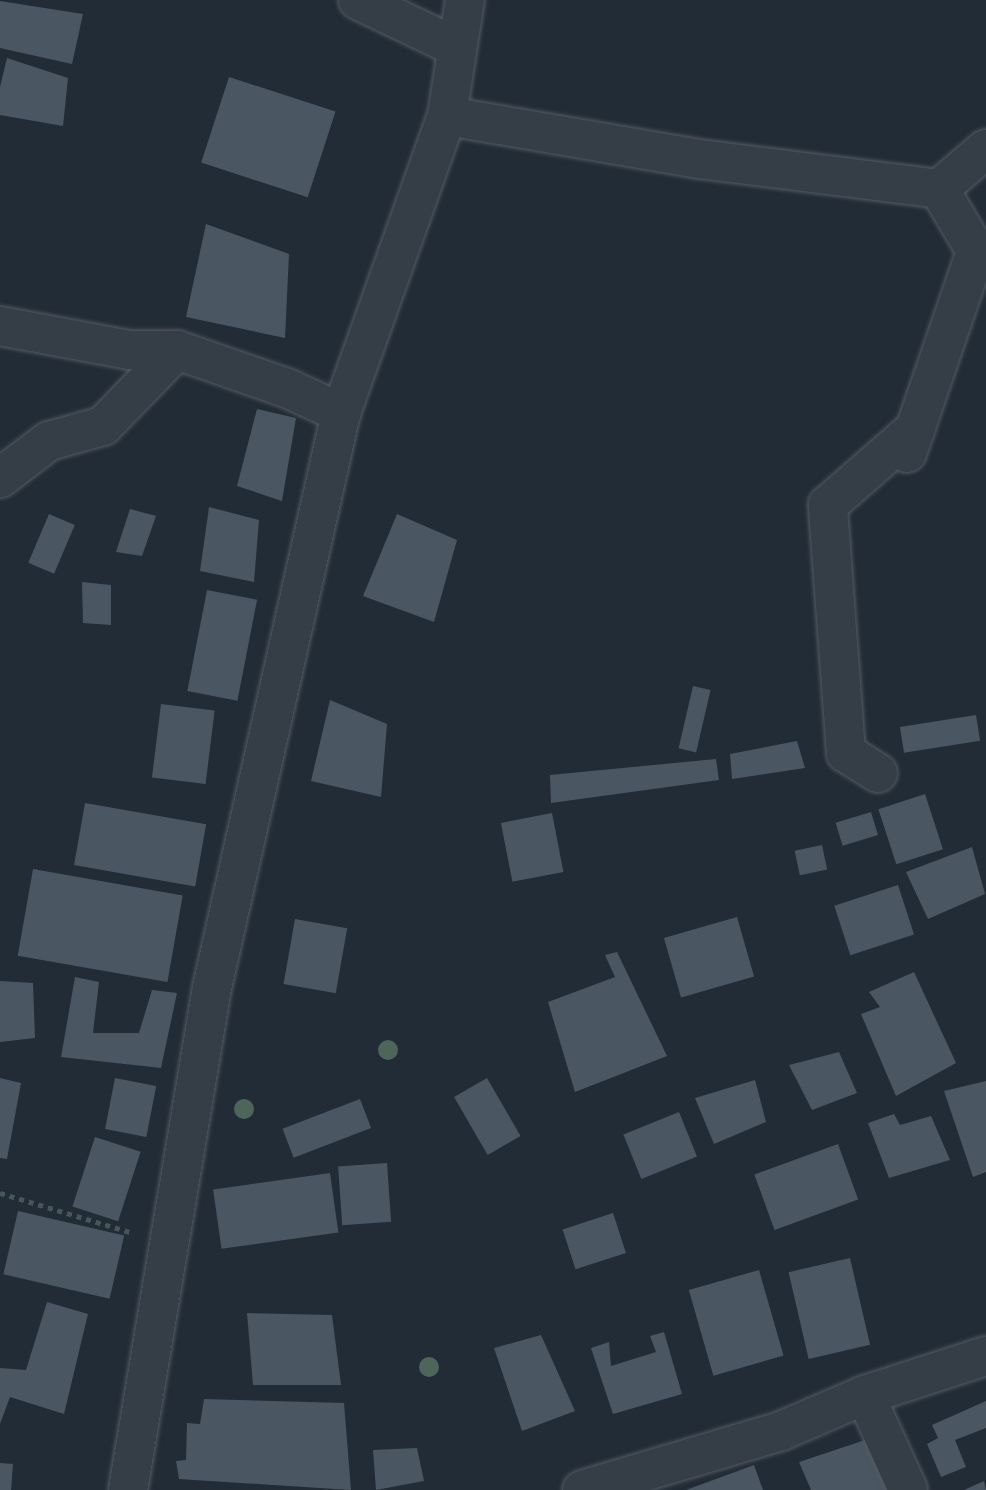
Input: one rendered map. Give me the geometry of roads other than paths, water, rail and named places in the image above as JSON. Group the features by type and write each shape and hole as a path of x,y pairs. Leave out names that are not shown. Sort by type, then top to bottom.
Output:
{"street":[{"path":"358,0 456,47"},
{"path":"128,1490 212,988 341,413 447,116 464,0"},
{"path":"447,116 699,159 939,189 986,149"},
{"path":"895,484 976,251 939,189"},
{"path":"0,326 129,350 177,350 287,388 341,413"},
{"path":"0,478 49,441 103,426 177,350"},
{"path":"878,774 846,753 828,505 916,428"},
{"path":"582,1490 636,1482 781,1431 865,1395 986,1356"},
{"path":"865,1395 908,1490"}]}
